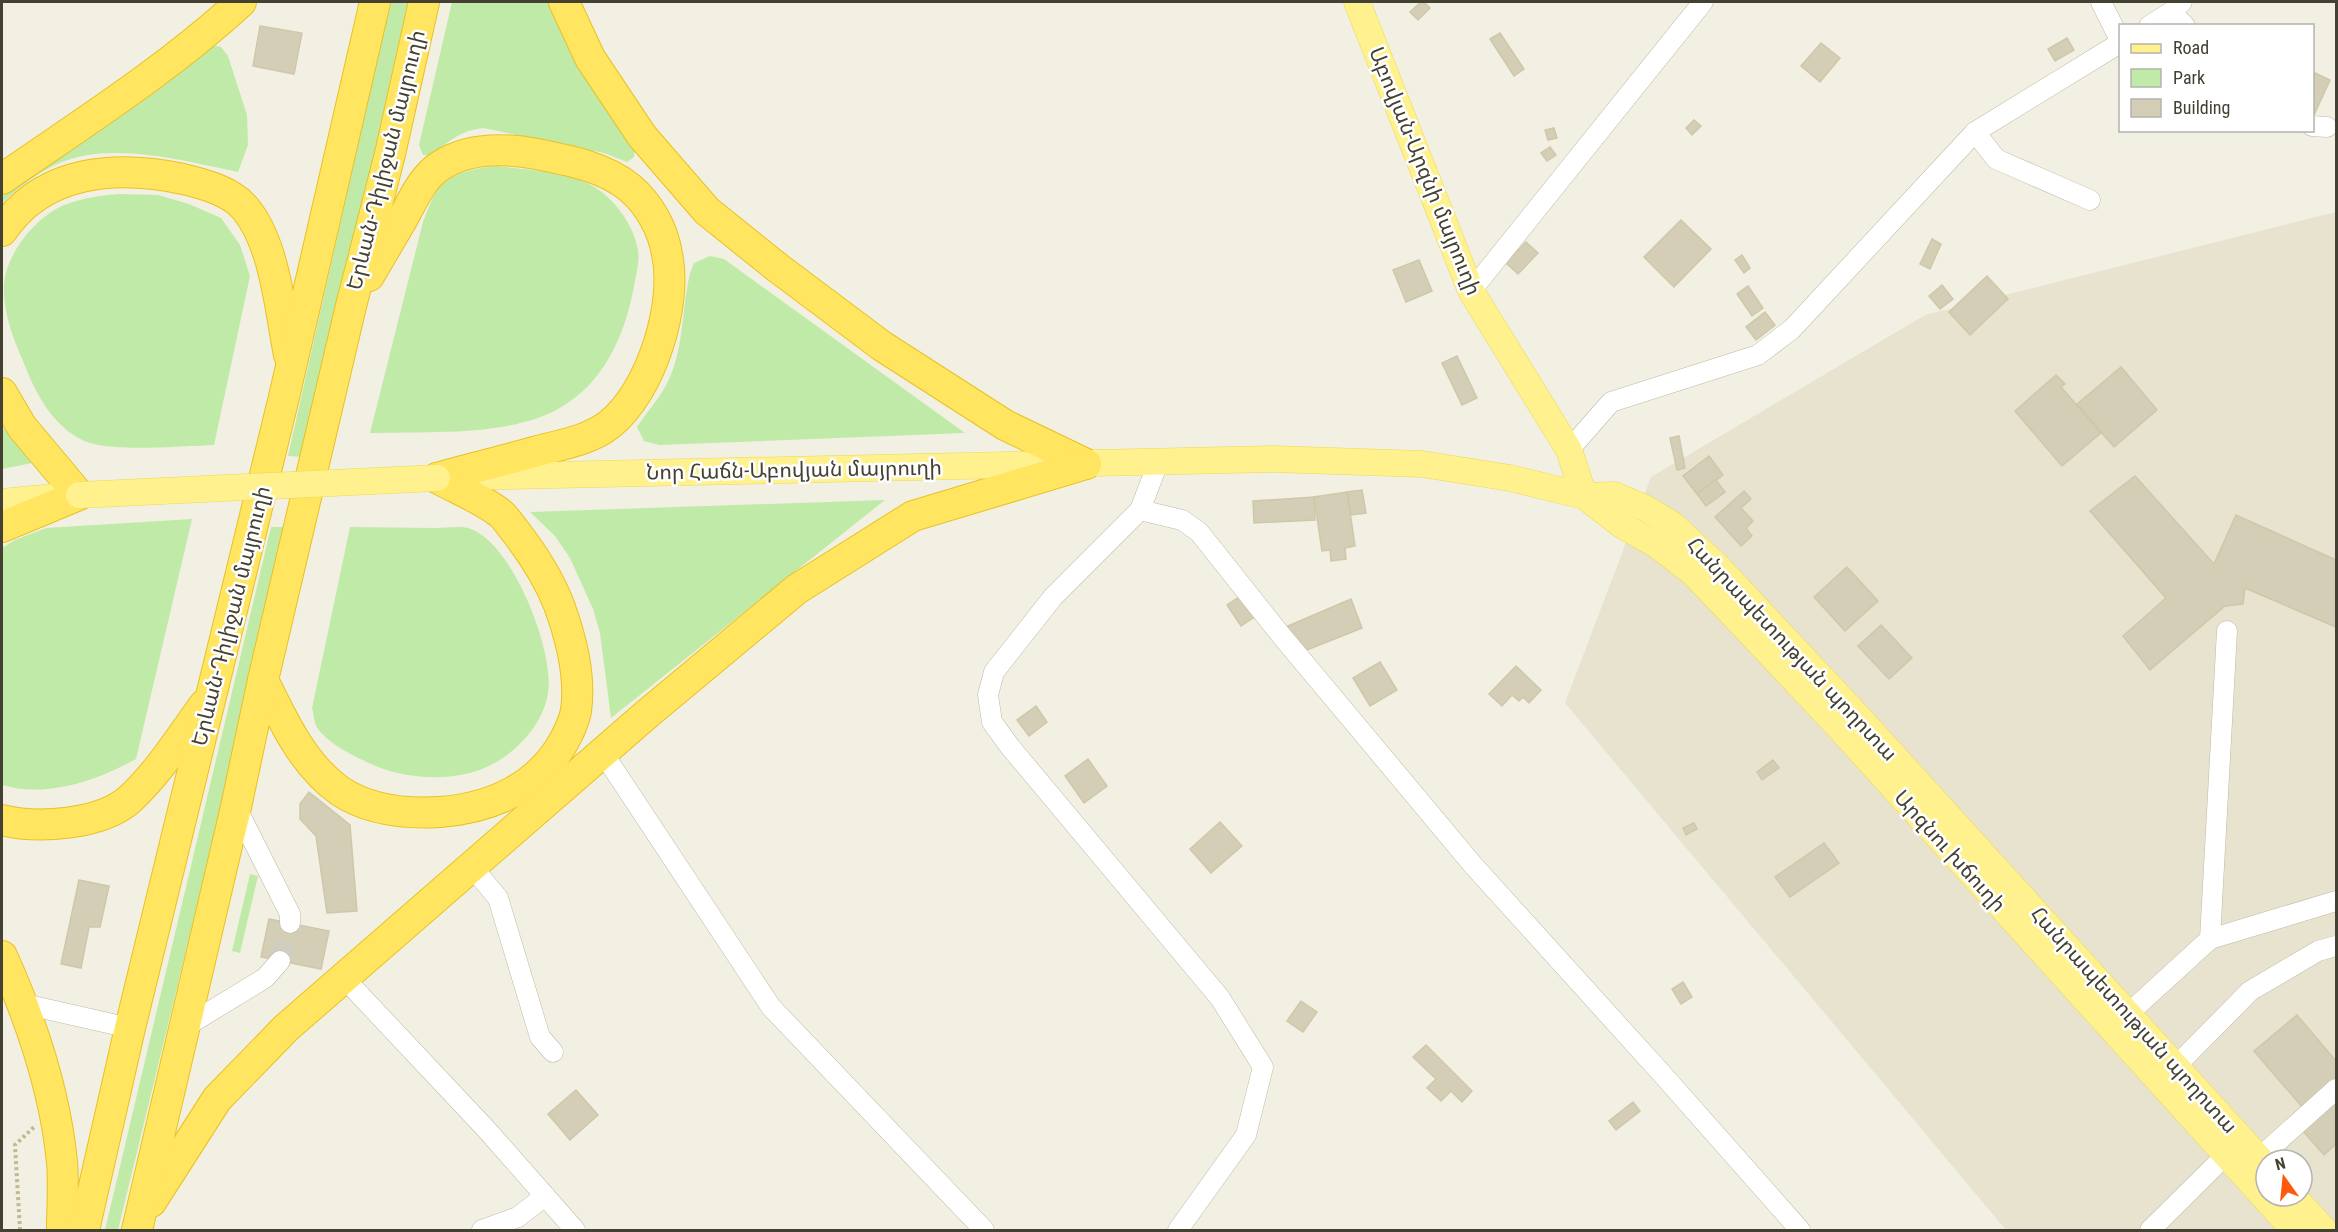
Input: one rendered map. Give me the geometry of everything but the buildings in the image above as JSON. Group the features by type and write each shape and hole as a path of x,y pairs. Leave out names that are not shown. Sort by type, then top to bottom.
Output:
{"highway":[{"path":"2,179 127,93 217,24 241,2"},
{"name":"Երևան-Դիլիջան մայրուղի","path":"84,1230 130,1028 291,367 375,2"},
{"name":"Երևան-Դիլիջան մայրուղի","path":"138,1225 236,807 262,680 351,306 390,154 424,2"},
{"path":"564,2 590,58 642,136 707,211 882,346 1005,425 1086,464"},
{"path":"351,306 422,184 439,166 464,154 515,150 578,163 607,173 630,188 649,208 660,229 668,254 669,284 666,309 649,370 631,402 609,425 582,439 437,478"},
{"path":"2,231 32,199 66,181 104,172 134,171 169,176 200,183 228,194 243,206 255,222 268,249 291,367"},
{"path":"2,393 22,427 79,495 2,527"},
{"path":"138,1225 217,1099 286,1028 603,753 797,589 913,516 1086,464"},
{"path":"262,680 290,733 308,761 339,790 360,802 381,809 420,813 456,811 492,802 522,789 543,771 566,739 576,712 577,676 567,628 553,590 536,557 501,514 437,478"},
{"path":"2,820 18,824 50,825 77,822 103,814 128,800 162,762 213,693"},
{"path":"2,956 24,1004 54,1107 62,1163 62,1230"}],"main road":[{"name":"Աբովյան-Արզնի մայրուղի","path":"1357,2 1471,291 1569,450 1584,496"},
{"name":"Նոր Հաճն-Աբովյան մայրուղի","path":"2,502 79,495 437,478 1274,459 1422,464 1510,478 1584,496"},
{"name":"Հանրապետության պողոտա","path":"1584,496 1614,495 1645,508 1673,525 1718,567 1861,720 2254,1152"},
{"name":"Արզնու խճուղի","path":"1584,496 1623,526 1657,544 1692,572 1837,725 2294,1230"},
{"path":"2304,1208 2325,1230"}],"street":[{"path":"1471,291 1703,2"},
{"path":"2101,2 2119,38"},
{"path":"2154,24 2179,13"},
{"path":"1569,450 1611,402 1758,355 1792,329 1975,132 2119,43"},
{"path":"1975,132 1995,159 2090,200"},
{"path":"1158,463 1140,510 1053,597 994,672 988,695 992,722 1011,748 1220,998 1263,1067 1246,1135 1178,1230"},
{"path":"1140,510 1161,513 1182,520 1199,532 1280,634 1473,865 1800,1230"},
{"path":"2210,939 2226,631"},
{"path":"603,753 771,1007 984,1230"},
{"path":"236,807 290,914 290,923"},
{"path":"472,867 498,898 540,1037 553,1052"},
{"path":"2128,1014 2210,939 2337,901"},
{"path":"2176,1066 2250,991 2318,951 2337,946"},
{"path":"183,1028 265,978 280,961"},
{"path":"344,978 486,1129 575,1230"},
{"path":"24,1004 130,1028"},
{"path":"2277,1148 2337,1089"},
{"path":"2150,1230 2226,1155"},
{"path":"482,1230 518,1217 545,1196"}],"path":[{"path":"20,1230 15,1145 54,1107"}],"shaded area":[{"path":"2336,212 2336,1230 2006,1230 1565,703 1651,477 1925,315"}],"green space":[{"path":"390,2 408,2 306,457 288,456"},
{"path":"452,2 548,2 579,69 635,150 634,157 627,162 604,153 483,128 455,137 433,156 423,155 419,145"},
{"path":"206,44 221,47 228,56 247,115 248,145 238,172 148,155 100,154 78,157 57,164 28,181 2,203 2,189"},
{"path":"498,166 553,173 580,180 603,193 620,211 633,234 638,259 630,304 618,340 600,372 588,386 574,399 538,418 467,431 370,433 423,222 433,198 449,179 457,175"},
{"path":"118,194 158,195 189,204 221,218 240,245 250,276 214,445 127,448 94,444 82,440 61,425 45,406 33,384 9,325 4,296 5,275 14,253 29,232 47,215 63,206 78,200"},
{"path":"710,256 724,259 965,433 659,445 644,441 637,427 663,390 675,365 690,273 694,263"},
{"path":"2,427 37,462 2,469"},
{"path":"885,500 611,718 600,633 593,609 570,558 555,536 530,512"},
{"path":"192,519 136,759 105,774 71,785 36,790 2,785 2,548 15,540 46,528"},
{"path":"271,527 289,527 118,1230 105,1230"},
{"path":"350,527 468,528 484,537 500,553 527,600 545,652 548,675 548,693 540,717 525,739 505,757 482,769 455,776 411,776 384,769 357,757 336,745 318,729 312,708"},
{"path":"250,874 258,876 240,953 232,951"}],"tunnel":[{"path":"280,961 290,923"}]}
